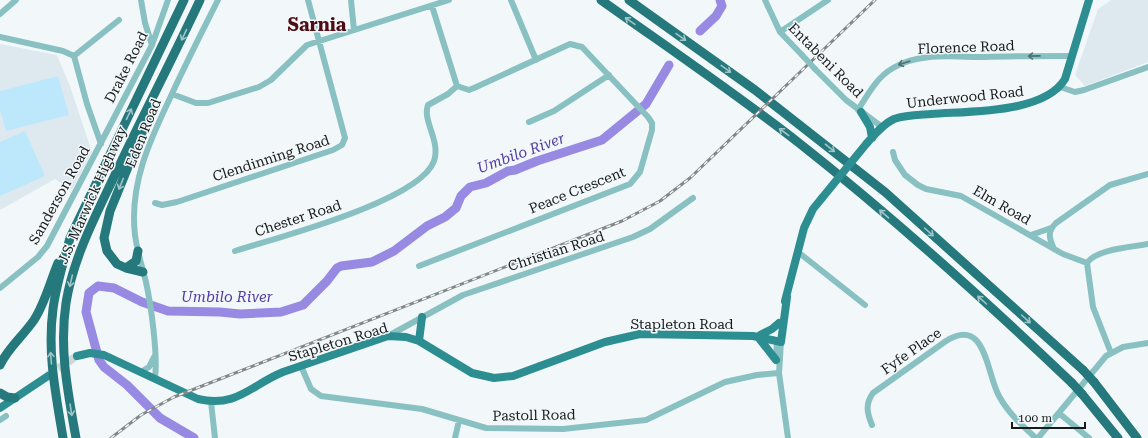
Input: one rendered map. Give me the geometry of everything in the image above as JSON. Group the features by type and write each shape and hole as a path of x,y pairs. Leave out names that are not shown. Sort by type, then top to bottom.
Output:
{"highway":[{"path":"168,31 180,0"},
{"path":"168,31 184,0"},
{"name":"J.S. Marwick Highway","path":"76,438 66,379 63,344 66,302 71,277 88,231 152,96 167,70 200,0"},
{"path":"601,0 686,59 800,144 874,204 1072,383 1118,438"},
{"path":"629,0 695,46 817,138 884,192 1083,370 1137,438"},
{"name":"J.S. Marwick Highway","path":"63,438 52,367 51,326 56,289 70,238 168,31"},
{"path":"143,272 117,264 107,251 104,238 106,226 167,70"},
{"path":"0,365 12,347 27,330 41,308 70,238"},
{"path":"126,268 136,261 138,251"},
{"path":"0,393 7,397 15,398"}],"main road":[{"path":"1060,87 1073,56 1089,0"},
{"name":"Underwood Road","path":"779,338 787,297 807,220 822,198 882,127 902,117 1029,104 1045,98 1060,87"},
{"path":"860,111 870,127 870,141"},
{"name":"Underwood Road","path":"779,338 779,322 787,297"},
{"path":"419,341 422,317"},
{"path":"776,360 757,336 772,329 779,322"},
{"name":"Stapleton Road","path":"76,356 90,353 104,355 156,378 186,395 211,402 239,397 282,373 388,336 406,337 419,341 472,373 494,378 513,376 605,342 640,334 757,336 779,338"},
{"path":"0,408 48,376"}],"street":[{"path":"0,14 16,0"},
{"path":"141,0 145,23 152,45"},
{"name":"Drake Road","path":"101,144 152,45 168,0"},
{"name":"Eden Road","path":"156,378 148,295 138,251 134,220 138,180 146,153 172,94 218,0"},
{"name":"Clendinning Road","path":"155,203 162,205 177,202 333,150 342,145 345,138 308,0"},
{"path":"351,0 354,30"},
{"path":"172,94 196,103 208,103 259,87 271,80 303,47 319,40 449,0"},
{"path":"436,4 457,86 469,90 536,60 511,0"},
{"name":"Entabeni Road","path":"765,0 780,32 834,89 882,127"},
{"path":"780,32 828,0"},
{"path":"74,56 119,20"},
{"path":"0,37 63,50 74,56 89,111 101,144"},
{"name":"Peace Crescent","path":"419,266 630,184 640,172 652,130 652,123 633,100 582,46 570,44 536,60"},
{"name":"Florence Road","path":"860,111 874,85 886,72 895,66 914,60 947,57 1073,56"},
{"path":"1060,87 1075,92 1084,90 1148,67"},
{"path":"530,122 554,111 609,75"},
{"name":"Chester Road","path":"235,251 368,207 391,196 417,180 431,168 436,148 427,108 430,102 448,94 457,86"},
{"name":"Sanderson Road","path":"0,288 38,257 47,246 101,144"},
{"name":"Elm Road","path":"893,152 895,160 905,175 918,185 926,189 961,196 1063,254 1087,263"},
{"path":"1031,235 1051,228 1103,188 1148,174"},
{"name":"Christian Road","path":"388,336 448,302 475,290 633,237 650,229 693,198"},
{"path":"1051,228 1050,238 1054,249"},
{"path":"1111,353 1093,307 1087,263 1090,259 1103,253 1148,244"},
{"path":"798,252 865,305"},
{"name":"Fyfe Place","path":"872,426 868,409 870,398 873,393 946,341 957,335 965,334 972,336 981,346 993,384 1007,408 1037,438"},
{"name":"Underwood Road","path":"779,338 776,360 779,371 788,438"},
{"name":"Underwood Road","path":"779,338 779,371"},
{"path":"1037,438 1060,414 1101,362 1111,353 1124,348 1148,343"},
{"path":"141,372 151,365 154,353"},
{"name":"Pastoll Road","path":"301,366 311,389 321,396 418,408 459,421 498,429 551,430 646,420 729,380 779,371"},
{"path":"211,402 215,438"},
{"path":"1060,414 1089,438"},
{"path":"0,420 6,416"},
{"path":"455,438 459,421"}],"shaded area":[{"path":"1111,0 1148,0 1148,62 1085,86 1075,75 1098,9"},
{"path":"0,44 57,55 70,86 92,152 72,190 55,179 0,210"},
{"path":"58,76 69,115 6,131 0,110 0,91"},
{"path":"25,131 45,176 0,196 0,142"}],"waterway":[{"name":"Umbilo River","path":"700,31 716,16 722,6 720,0"},
{"name":"Umbilo River","path":"194,438 160,418 127,385 104,367 99,360 86,312 89,293 98,286 114,288 142,302 168,311 240,314 281,312 303,305 327,281 337,268 341,266 372,262 394,251 427,226 445,217 456,208 461,196 470,187 486,183 508,171 515,170 537,161 602,140 646,104 669,65"}],"tunnel":[{"path":"48,375 77,356"}],"railway":[{"path":"111,438 141,415 174,397 622,221 660,201 690,178 875,0"}],"district":[{"name":"Sarnia","path":"317,25"}]}
